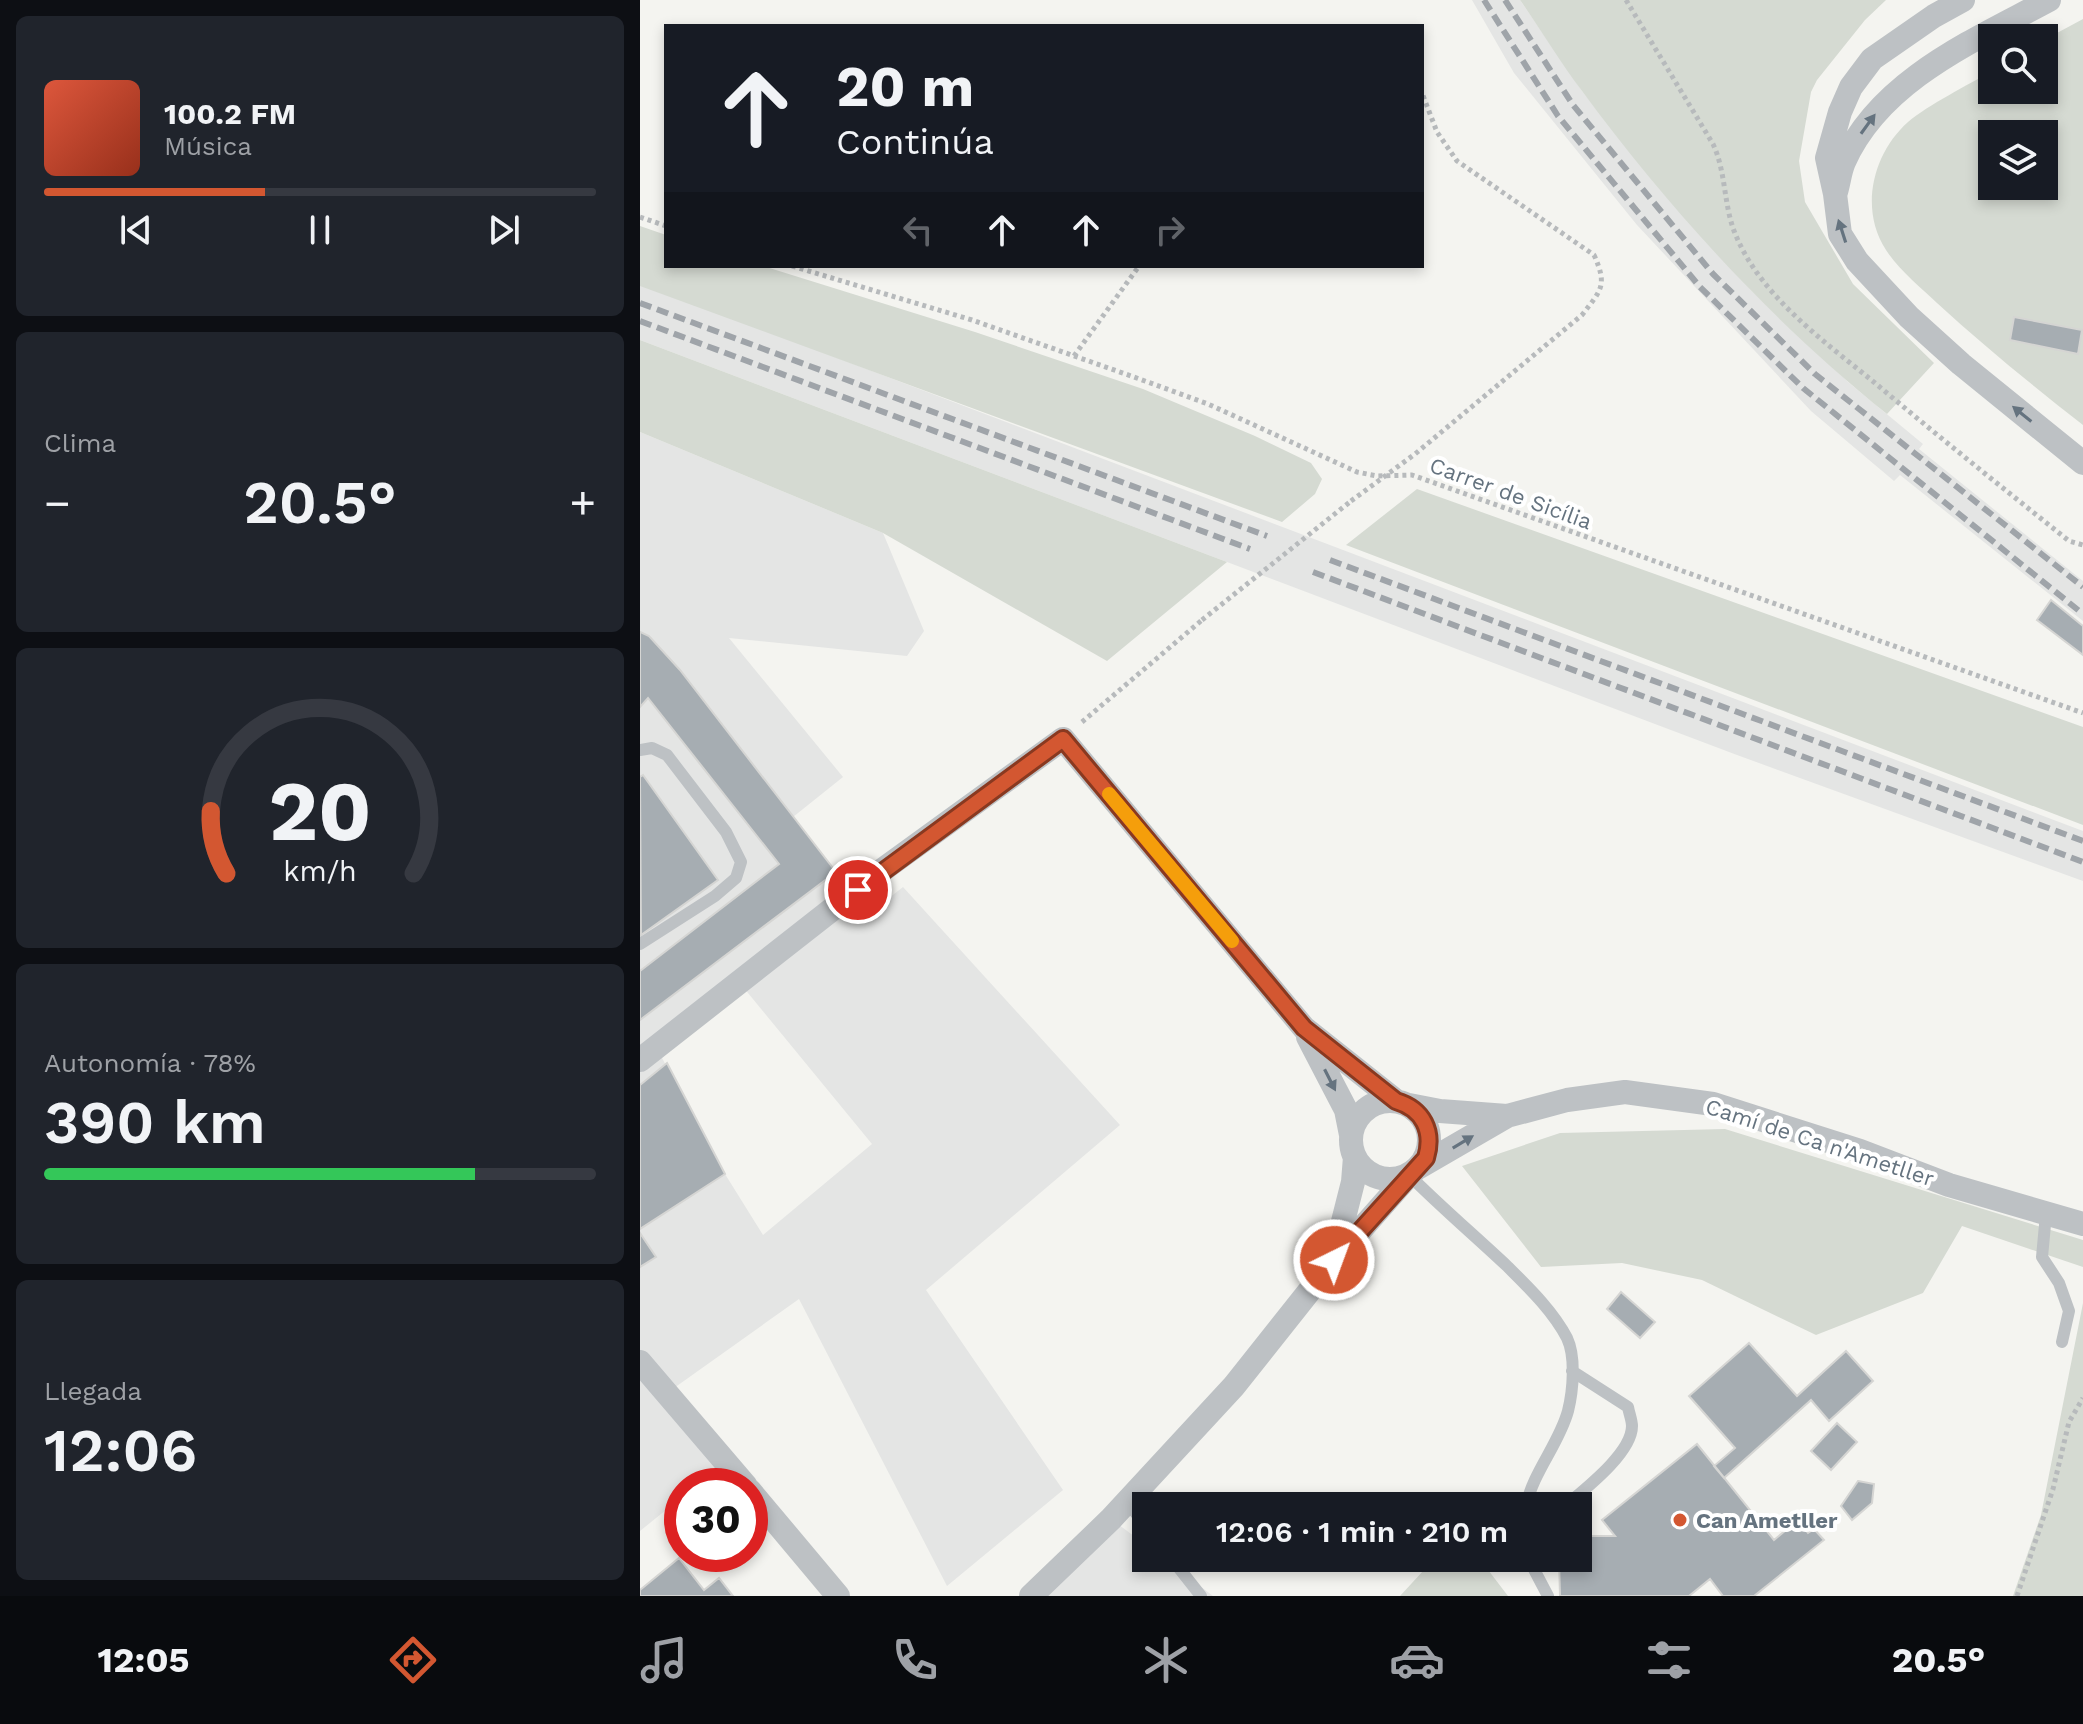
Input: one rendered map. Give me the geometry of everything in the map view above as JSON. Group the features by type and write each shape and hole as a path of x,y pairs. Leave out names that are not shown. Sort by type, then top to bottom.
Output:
{"street":[{"path":"1963,0 1872,59 1851,87 1827,158 1840,234 1857,261 1909,317 1961,364 2083,463"},
{"path":"1835,194 1843,163 1868,121 1896,93 1956,51 2049,0"},
{"path":"640,1060 881,871 1063,739 1304,1028 1346,1110 1353,1146 1372,1176 1397,1179 1414,1171 1426,1158 1429,1134 1425,1123 1304,1028"},
{"name":"Camí de Ca n'Ametller","path":"1031,1596 1127,1502 1234,1386 1334,1260 1414,1171 1507,1116 1567,1100 1625,1092 1713,1104 1860,1151 1949,1185 2083,1224"},
{"path":"1353,1146 1361,1113 1383,1101 1403,1103"},
{"name":"Camí de Ca n'Ametller","path":"1403,1103 1440,1111 1507,1116"},
{"name":"Camí de Ca n'Ametller","path":"1334,1260 1353,1182 1353,1146"},
{"path":"640,1362 731,1468"},
{"path":"768,1512 838,1596"}],"lane":[{"path":"640,750 652,748 667,755 726,832 741,862 736,878 715,896 640,944"},
{"path":"1414,1171 1549,1311 1568,1340 1572,1371 1568,1410 1551,1453 1530,1492"},
{"path":"2046,1214 2042,1257 2059,1283 2069,1311 2062,1342"},
{"path":"1572,1371 1628,1407 1632,1425 1629,1442 1581,1492"},
{"path":"1127,1502 1132,1508"},
{"path":"1182,1572 1201,1596"},
{"path":"1535,1572 1548,1596"}],"path":[{"path":"1626,0 1713,144 1722,164 1736,238 1780,300 1917,419 2069,541 2083,545"},
{"path":"1063,739 1202,620 1382,476 1415,454 1582,315 1599,293 1603,275 1594,255 1457,161 1437,132 1424,98"},
{"path":"640,217 664,225"},
{"name":"Carrer de Sicília","path":"799,268 972,320 1208,404 1357,472 1382,476 1412,475 2083,713"},
{"path":"1074,356 1138,268"},
{"path":"2017,1596 2053,1489 2069,1422 2083,1398"}],"shaded area":[{"path":"1472,0 1520,0 1582,91 1660,189 1752,291 1848,382 1923,444 1919,449 2083,581 2083,621 1900,475 1894,481 1811,411 1637,225 1514,73"},
{"path":"1520,0 1886,0 1865,20 1817,80 1811,92 1799,161 1805,202 1853,284 1934,363 1887,414 1803,341 1686,221 1615,135"},
{"path":"2083,19 2083,425 2027,381 1910,278 1886,250 1878,234 1872,200 1874,182 1886,149 1908,122 1978,79 1978,104 2058,104 2058,32"},
{"path":"640,226 664,234 664,268 769,268 975,332 1143,389 1255,436 1311,463 1322,479 1315,494 1282,522 640,286"},
{"path":"640,283 2083,831 2083,881 1737,755 640,340"},
{"path":"640,340 1227,562 1107,661 883,533 640,432"},
{"path":"640,432 883,533 924,631 907,656 729,638 843,777 793,817 870,913 903,887 1120,1125 926,1290 1063,1490 947,1586 799,1299 667,1393 726,1462 718,1468 664,1468 664,1512 640,1531","holes":["739,982 872,1144 763,1235 725,1174 656,1047"]},
{"path":"1417,489 2083,727 2083,825 1346,545"},
{"path":"1725,1129 2083,1240 2083,1267 1962,1226 1923,1293 1816,1335 1702,1280 1622,1263 1541,1267 1462,1166 1560,1133"},
{"path":"2083,1303 2083,1596 2013,1596 2041,1515"},
{"path":"1111,1519 1132,1535 1132,1572 1181,1572 1213,1596 1031,1596"},
{"path":"1422,1572 1490,1572 1508,1596 1400,1596"}],"building":[{"path":"2014,317 2082,330 2078,354 2010,340"},
{"path":"2051,600 2083,626 2083,655 2037,620"},
{"path":"640,632 649,636 680,670 836,872 640,1020 640,971 779,864 648,698 640,707"},
{"path":"643,775 718,880 641,935 640,777"},
{"path":"667,1063 725,1174 640,1229 640,1085"},
{"path":"640,1233 656,1257 640,1267"},
{"path":"1621,1292 1655,1322 1640,1338 1607,1309"},
{"path":"1749,1343 1797,1396 1846,1351 1873,1381 1829,1421 1811,1400 1724,1478 1714,1466 1735,1448 1689,1396"},
{"path":"1837,1423 1857,1442 1831,1470 1811,1451"},
{"name":"Can Ametller","path":"1697,1444 1774,1540 1798,1520 1808,1533 1814,1529 1824,1540 1754,1596 1723,1596 1710,1579 1689,1596 1560,1596 1559,1572 1592,1572 1592,1536 1615,1536 1602,1520"},
{"path":"1858,1481 1874,1484 1872,1503 1852,1520 1841,1506"},
{"path":"664,1570 690,1572 704,1590 719,1578 733,1596 640,1596 640,1590"}],"railway":[{"path":"1484,0 1558,116 1700,287 1803,388 2083,614"},
{"path":"1505,0 1573,105 1713,274 1815,374 2083,587"},
{"path":"640,303 1267,536"},
{"path":"640,321 1250,549"},
{"path":"1330,560 2083,841"},
{"path":"1313,572 2083,862"}],"slow traffic":[{"path":"1109,794 1232,941"}],"place":[{"name":"Can Ametller","path":"1680,1520"}],"route":[{"path":"858,890 1063,739 1304,1028 1396,1101 1409,1105 1425,1123 1429,1134 1426,1158 1334,1260"}]}
